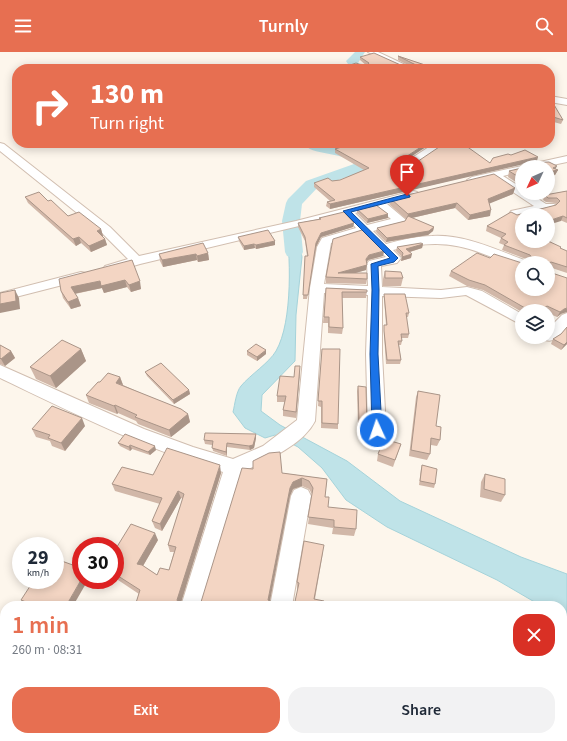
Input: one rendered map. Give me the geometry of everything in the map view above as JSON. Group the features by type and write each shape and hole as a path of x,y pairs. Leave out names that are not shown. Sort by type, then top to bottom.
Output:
{"street":[{"path":"372,52 399,64"},
{"path":"555,100 567,102"},
{"path":"0,146 106,230 136,261"},
{"path":"399,171 434,148"},
{"path":"555,161 567,158"},
{"path":"463,182 515,170"},
{"path":"494,174 547,206 539,208"},
{"path":"0,297 96,273 136,261 425,192"},
{"path":"0,371 117,425 184,452 234,467 270,451 304,425 306,421 317,288 324,243 331,239 364,229 400,220 378,203"},
{"path":"346,211 394,258 392,260 374,264 374,354 377,430"},
{"path":"384,248 418,241 449,240 464,243 515,261"},
{"path":"317,288 448,294 467,291 477,294 515,316"},
{"path":"555,331 567,318"},
{"path":"194,601 234,467"},
{"path":"281,601 301,496"}],"water":[{"path":"294,217 302,257 296,315 295,361 262,395 261,411 280,425 347,461 400,501 521,557 567,574 567,601 533,601 497,580 387,527 346,500 322,468 298,447 275,435 265,438 245,428 233,412 239,389 273,355 282,338 288,305 289,286 289,249 285,219"}],"building":[{"path":"374,53 398,64 368,64 369,63 360,57"},
{"path":"398,56 422,64 414,64"},
{"path":"555,106 563,120 555,118"},
{"path":"419,148 395,164 393,166 394,170 405,170 438,148 469,148 490,163 493,158 508,154 511,155 525,150 538,157 525,160 515,160 515,162 330,204 327,202 335,200 314,183 328,178 332,181 340,180 369,168 335,149"},
{"path":"515,170 515,175 509,171"},
{"path":"494,174 515,188 488,199 491,210 470,215 457,203 408,214 391,199"},
{"path":"567,191 567,218 563,216 555,219 555,208 544,208 556,205 560,201 555,198 555,193"},
{"path":"39,192 48,201 51,200 68,216 79,212 101,229 97,231 105,239 89,246 79,237 73,239 25,197"},
{"path":"376,205 388,214 368,219 357,209"},
{"path":"344,212 354,223 321,233 316,243 308,295 303,295 305,256 308,256 305,237 298,223 321,219 319,218"},
{"path":"511,212 515,214 515,248 555,248 555,244 567,251 567,267 555,263 555,256 531,256 504,245 508,242 501,238 506,234 487,226"},
{"path":"408,216 434,227 429,231 387,238 377,228 405,221"},
{"path":"268,230 275,241 244,246 238,237"},
{"path":"362,230 384,251 369,255 366,259 367,265 338,273 367,273 367,279 326,277 333,239"},
{"path":"203,243 208,253 197,256 196,254 162,260 159,254"},
{"path":"421,243 423,244 406,249 412,254 402,257 403,253 397,247"},
{"path":"477,253 490,258 494,254 515,261 515,296 555,296 555,274 567,278 567,308 560,312 555,310 555,304 518,304 485,285 469,280 451,271"},
{"path":"132,260 140,281 129,285 125,280 101,286 100,281 71,287 78,298 68,302 61,291 59,279"},
{"path":"385,271 401,272 403,278 385,278"},
{"path":"326,288 367,290 367,292 342,292 343,328 329,327 329,317 324,317"},
{"path":"15,290 16,301 0,304 0,293"},
{"path":"384,294 405,294 409,313 406,313 409,334 401,334 402,341 398,341 401,360 387,360 384,331 384,325 387,325"},
{"path":"567,327 567,342 564,345 555,340 555,338 561,334"},
{"path":"62,340 81,349 50,376 30,367"},
{"path":"256,344 266,350 257,357 247,351"},
{"path":"0,345 11,351 1,359 0,358"},
{"path":"322,349 340,349 338,424 322,423 322,401 318,401"},
{"path":"161,363 189,390 173,400 145,372"},
{"path":"295,366 300,366 296,412 283,410 286,396 277,396 280,376 294,377"},
{"path":"108,373 120,377 116,383 181,409 188,414 169,430 135,417 137,415 115,405 114,406 86,395"},
{"path":"358,386 366,387 367,424 359,423"},
{"path":"418,391 440,395 436,426 441,427 440,440 431,438 430,454 411,450"},
{"path":"52,406 82,418 61,443 48,438 50,435 32,429"},
{"path":"205,433 256,434 253,445 249,446 227,443 226,452 212,448 213,441 204,440"},
{"path":"125,434 155,446 148,452 130,445 129,447 118,443"},
{"path":"384,439 401,444 395,460 378,454"},
{"path":"167,448 220,465 178,601 137,601 140,590 124,580 123,537 131,524 155,533 137,564 142,565 157,575 160,568 169,570 176,547 168,545 184,494 178,491 160,524 152,521 162,498 112,484 122,467 153,475"},
{"path":"280,452 282,473 327,479 325,497 329,497 328,507 357,510 356,529 334,527 334,520 308,517 313,488 309,481 302,478 293,482 290,488 268,600 270,601 201,601 242,468 253,469 253,461 269,453"},
{"path":"422,465 437,469 435,484 420,481"},
{"path":"485,474 505,479 505,495 484,489"},
{"path":"304,541 324,545 314,599 324,601 295,601 299,583 297,582"},
{"path":"64,562 72,565 72,589 76,589 69,601 21,600 28,589 64,589"}],"waterway":[{"path":"354,64 352,61 360,54 360,52"},
{"path":"294,252 291,221 294,203 312,184 359,168 362,164 351,154 324,148"}],"route":[{"path":"377,430 374,354 374,264 392,260 394,257 346,211 407,196"}]}
